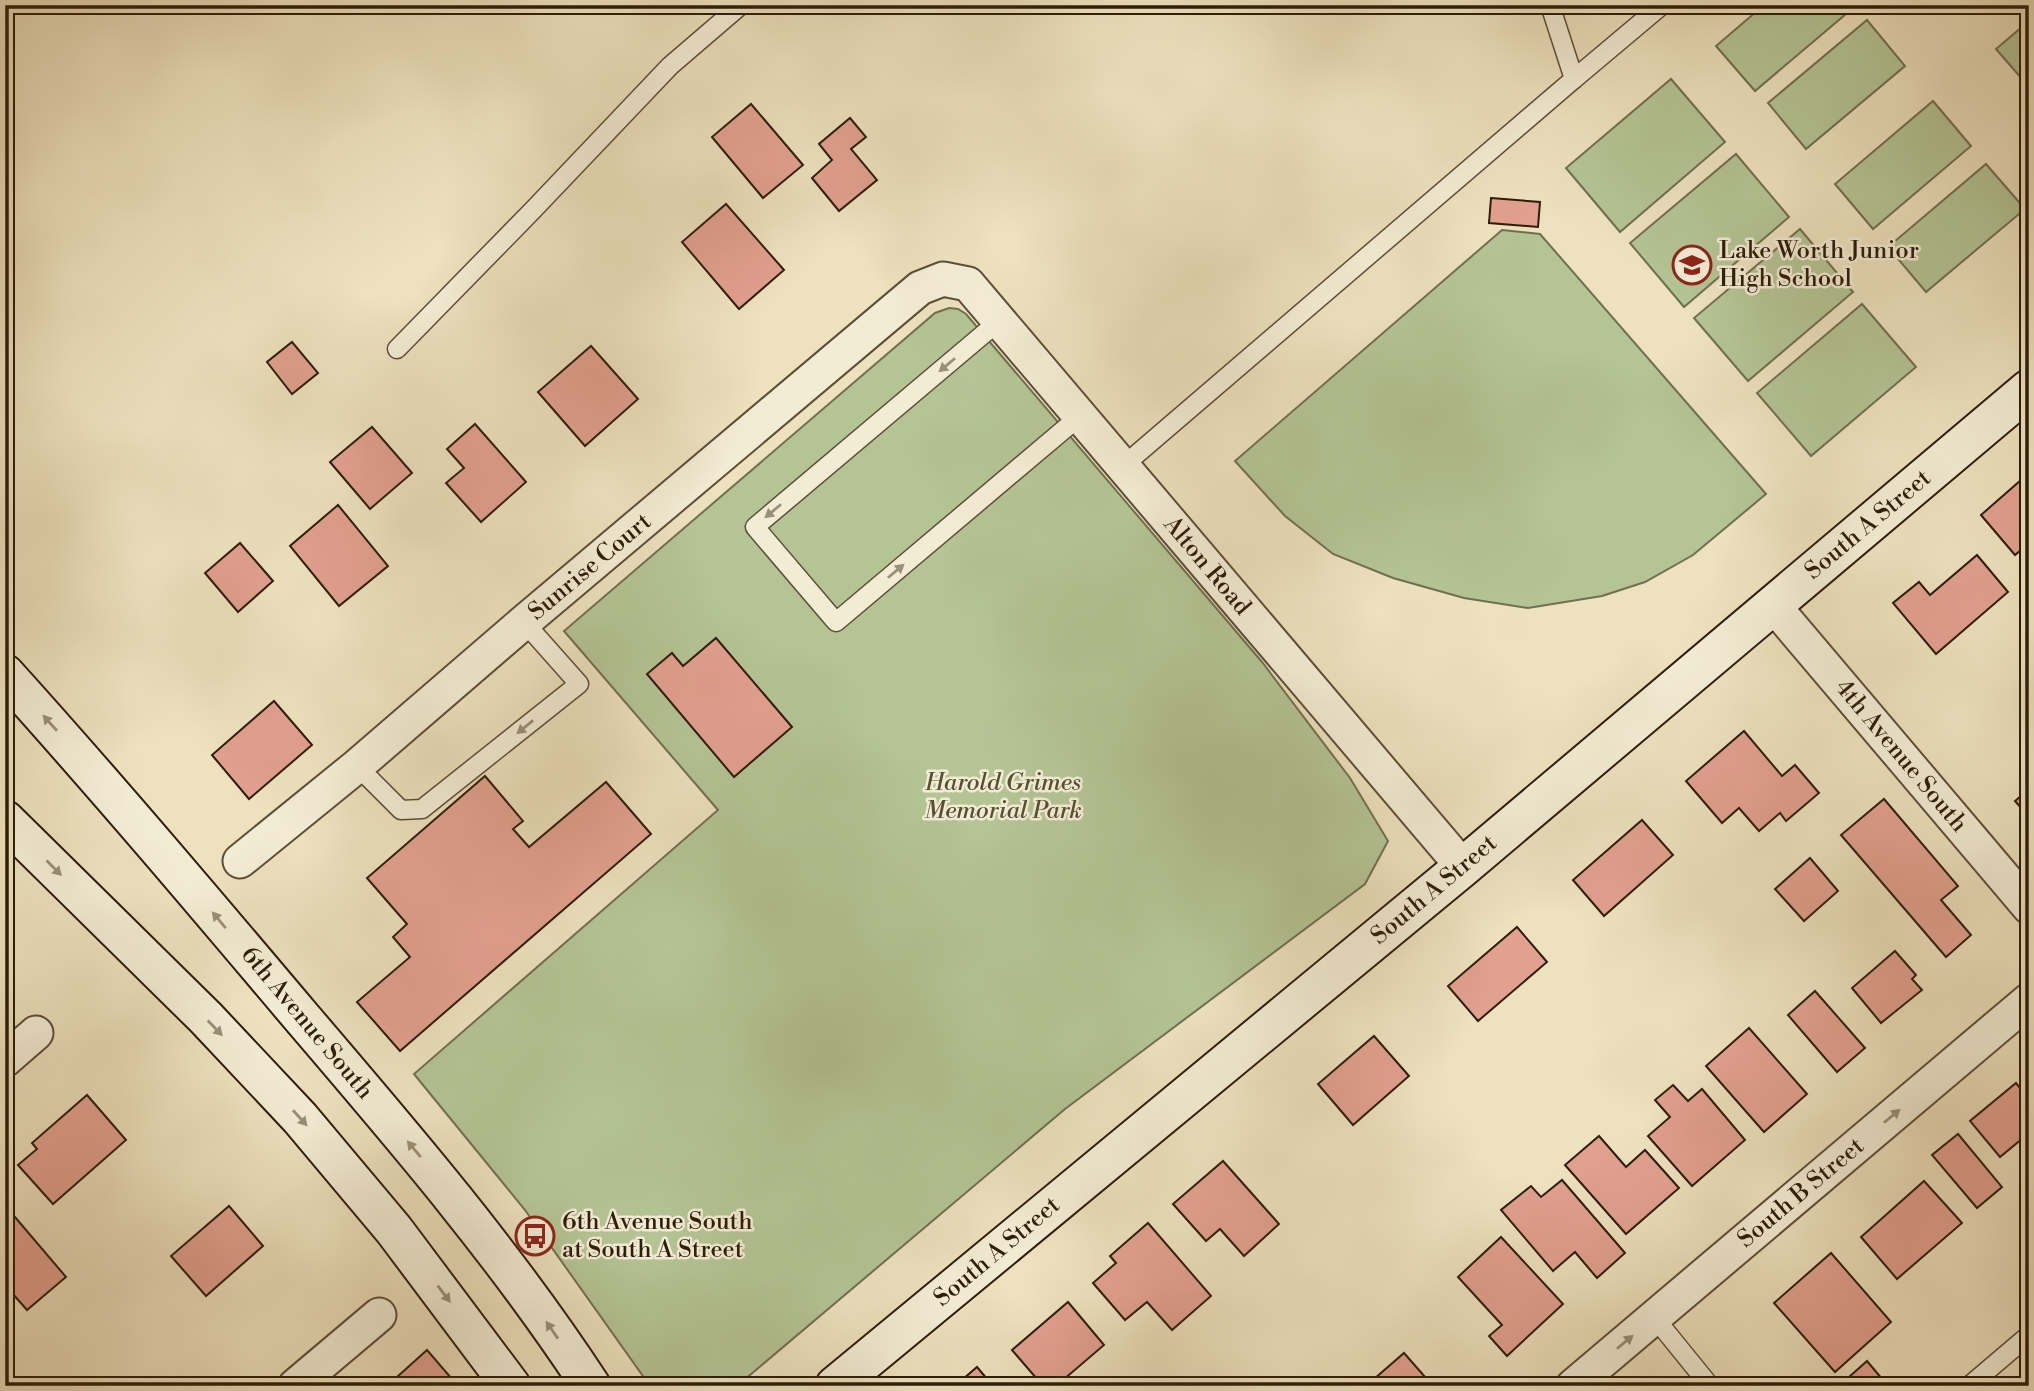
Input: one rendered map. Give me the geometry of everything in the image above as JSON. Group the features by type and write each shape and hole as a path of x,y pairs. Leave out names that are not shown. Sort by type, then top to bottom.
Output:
{"street":[{"name":"Alton Road","path":"943,279 968,284 1463,867"},
{"name":"Sunrise Court","path":"240,861 357,766 920,288 943,279"},
{"name":"South A Street","path":"835,1386 1463,867 2029,389"},
{"name":"4th Avenue South","path":"1773,606 2029,907"},
{"name":"6th Avenue South","path":"5,674 94,772 413,1148 497,1254 591,1386"},
{"path":"5,820 206,1018 300,1118 394,1230 511,1386"},
{"name":"South B Street","path":"1573,1386 2029,1000"},
{"path":"5,1060 36,1033"},
{"path":"295,1386 379,1315"}],"lane":[{"path":"397,349 670,66 741,5"},
{"path":"1550,5 1574,79"},
{"path":"1123,466 1662,5"},
{"path":"999,321 755,527 836,622 1080,416"},
{"path":"357,766 401,810 422,809 579,684 524,622"},
{"path":"1654,1317 1710,1386"},
{"path":"1969,1386 2029,1335"}],"green space":[{"path":"1764,5 1851,5 1853,8 1755,91 1716,46"},
{"path":"1867,20 1905,66 1806,149 1768,103"},
{"path":"2029,21 2029,87 1996,49"},
{"path":"1671,79 1725,142 1620,232 1566,168"},
{"path":"1933,101 1971,146 1873,229 1835,184"},
{"path":"1736,154 1789,217 1684,307 1630,243"},
{"path":"1986,164 2025,209 1926,292 1888,247"},
{"path":"1800,229 1853,292 1748,381 1694,318"},
{"path":"1502,230 1540,234 1766,494 1693,555 1645,582 1602,596 1528,608 1464,598 1393,578 1333,554 1285,516 1235,461"},
{"path":"1862,304 1916,367 1811,456 1757,393"},
{"name":"Harold Grimes Memorial Park","path":"949,308 966,314 1262,662 1350,778 1388,841 1365,884 1065,1109 737,1386 650,1386 525,1210 414,1074 718,810 564,631 935,313"}],"building":[{"path":"751,104 803,165 763,198 712,137"},
{"path":"850,118 866,137 851,149 877,180 839,211 812,178 832,160 819,144"},
{"path":"1491,198 1540,202 1538,227 1489,223"},
{"path":"726,204 784,270 739,309 682,242"},
{"path":"292,342 318,373 292,394 267,362"},
{"path":"591,346 638,399 585,446 538,392"},
{"path":"475,424 526,482 481,522 446,483 464,468 447,449"},
{"path":"372,427 412,473 370,509 330,462"},
{"path":"2029,473 2029,543 2015,555 1981,515"},
{"path":"338,505 388,566 339,606 290,546"},
{"path":"240,543 273,581 238,612 205,573"},
{"path":"1977,555 2008,592 1936,654 1893,603 1919,582 1930,595"},
{"path":"716,638 792,727 734,777 647,674 672,653 683,666"},
{"path":"274,701 312,745 249,799 212,755"},
{"path":"1744,731 1782,776 1795,765 1819,793 1786,821 1780,813 1759,831 1739,808 1722,823 1686,781"},
{"path":"485,776 523,821 513,829 529,847 606,782 651,834 400,1051 357,1002 410,957 393,937 407,924 367,878"},
{"path":"2029,789 2029,817 2015,801"},
{"path":"1884,799 1958,886 1941,900 1971,935 1946,957 1841,835"},
{"path":"1642,820 1673,855 1604,916 1573,880"},
{"path":"1810,858 1838,891 1804,921 1775,889"},
{"path":"1517,927 1547,962 1478,1021 1448,986"},
{"path":"1895,951 1916,975 1912,979 1922,990 1881,1023 1852,988"},
{"path":"1815,991 1865,1048 1837,1072 1788,1015"},
{"path":"1749,1028 1807,1094 1764,1132 1706,1066"},
{"path":"1374,1036 1409,1076 1353,1125 1318,1084"},
{"path":"2016,1083 2029,1099 2029,1133 2000,1157 1970,1121"},
{"path":"1673,1085 1688,1101 1702,1089 1745,1140 1692,1186 1648,1136 1670,1117 1655,1100"},
{"path":"87,1095 126,1140 53,1204 18,1165 37,1149 32,1143"},
{"path":"1958,1134 2002,1187 1977,1208 1932,1155"},
{"path":"1599,1136 1626,1167 1645,1150 1679,1188 1626,1234 1565,1165"},
{"path":"1223,1161 1279,1224 1244,1256 1220,1229 1206,1241 1173,1204"},
{"path":"1562,1180 1625,1253 1597,1278 1575,1252 1553,1271 1501,1210 1531,1186 1541,1197"},
{"path":"1924,1181 1962,1223 1897,1279 1861,1237"},
{"path":"229,1206 263,1246 206,1296 171,1256"},
{"path":"9,1210 66,1277 27,1310 5,1285 5,1213"},
{"path":"1148,1223 1211,1296 1172,1330 1147,1302 1125,1320 1093,1283 1116,1263 1110,1256"},
{"path":"1501,1237 1563,1304 1507,1356 1489,1336 1502,1325 1458,1277"},
{"path":"1831,1253 1891,1322 1835,1372 1774,1303"},
{"path":"1068,1302 1104,1345 1056,1386 1043,1386 1012,1350"},
{"path":"427,1350 458,1386 387,1386"},
{"path":"1404,1353 1433,1386 1366,1386"},
{"path":"1867,1361 1888,1386 1839,1386"},
{"path":"977,1367 993,1386 955,1386"}],"place":[{"name":"Lake Worth Junior High School","path":"1692,265"},
{"name":"6th Avenue South at South A Street","path":"535,1236"}]}
